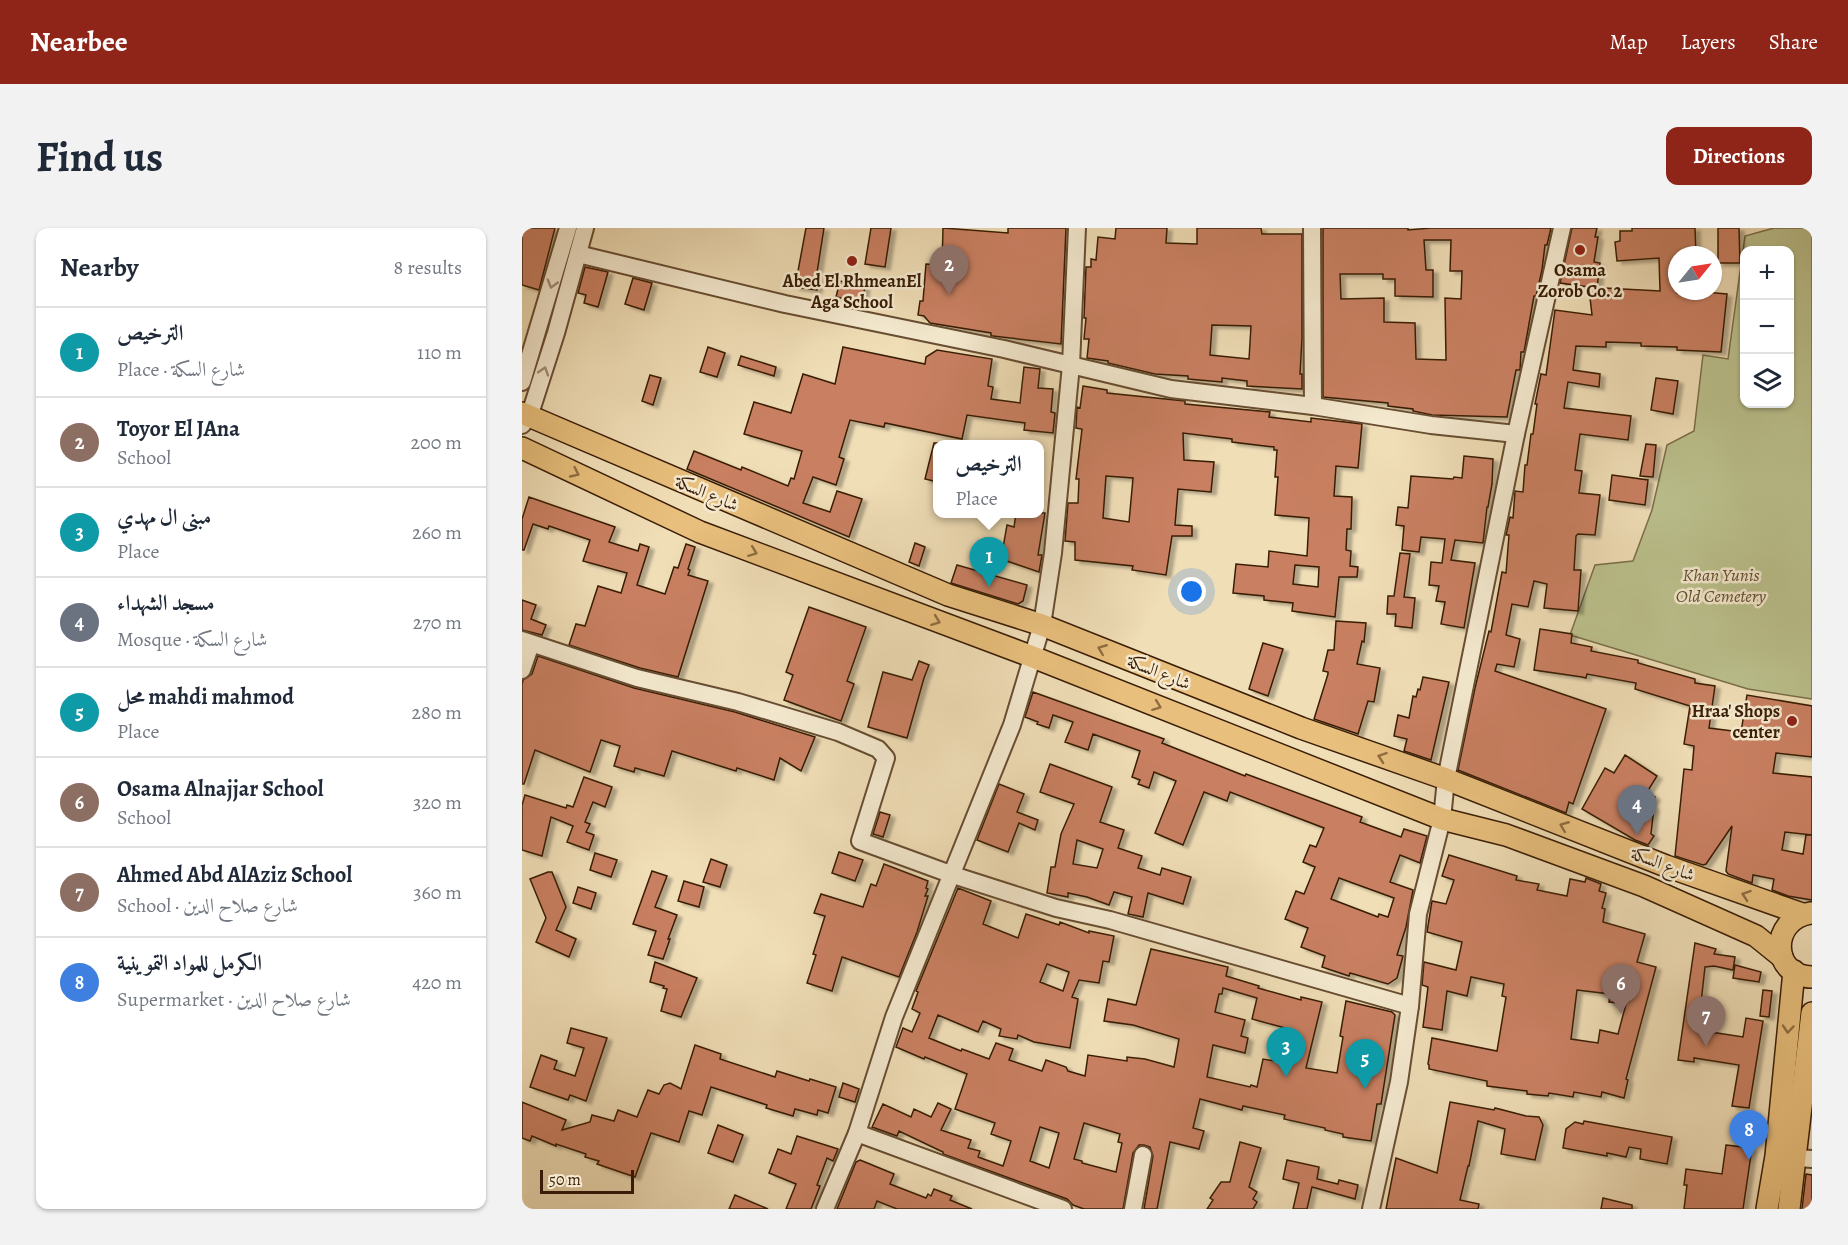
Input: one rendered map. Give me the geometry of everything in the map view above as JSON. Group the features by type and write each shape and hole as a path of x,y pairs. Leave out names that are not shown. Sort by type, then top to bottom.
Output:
{"main road":[{"name":"شارع السكة","path":"524,418 948,594 1042,625 1301,728 1446,779 1666,866 1807,913"},
{"name":"شارع السكة","path":"522,448 700,532 1033,657 1442,819 1506,835 1644,886 1756,936 1796,968"},
{"path":"1767,1209 1795,1158 1796,968 1780,947 1781,937 1785,927 1792,919 1807,913"},
{"path":"1789,1209 1812,1013"}],"street":[{"path":"522,382 568,228"},
{"path":"524,418 585,228"},
{"path":"825,1209 855,1139 894,1017 1012,725 1042,625 1053,553 1071,365 1077,228"},
{"path":"1312,228 1313,406"},
{"path":"1371,1209 1399,1082 1410,1006 1418,914 1442,819 1446,779 1516,434 1562,228"},
{"path":"578,254 785,304 1005,349 1171,389 1313,406 1431,425 1516,434"},
{"path":"522,670 526,642 637,678 738,702 838,732 878,748 886,758 860,841 953,875 1056,908 1110,920 1410,1006"},
{"path":"855,1139 1032,1209"},
{"path":"855,1139 1063,1209"},
{"path":"1133,1209 1143,1155"}],"green space":[{"name":"Khan Yunis Old Cemetery","path":"1774,228 1812,228 1812,699 1748,689 1570,635 1595,565 1633,561 1652,510 1667,445 1694,431 1703,355 1728,359 1740,272 1740,408 1794,408 1794,246 1744,246 1745,236"}],"building":[{"path":"524,228 555,228 539,290 522,285"},
{"path":"806,228 824,228 816,279 819,279 817,290 795,287"},
{"path":"871,228 891,228 885,267 865,264"},
{"path":"943,228 1008,233 1008,228 1066,228 1061,344 991,336 991,333 930,323 924,316 918,315 920,301 923,301 926,264 942,265"},
{"path":"1116,228 1167,228 1166,243 1197,244 1197,228 1261,228 1262,234 1302,234 1300,374 1302,374 1302,389 1247,386 1247,381 1222,378 1222,382 1188,379 1188,376 1155,374 1108,363 1108,361 1087,358 1089,339 1084,339 1086,267 1091,267 1091,259 1096,260 1098,237 1115,239","holes":["1212,325 1251,326 1249,359 1210,355"]},
{"path":"1323,228 1408,228 1408,230 1551,228 1547,245 1545,245 1542,270 1536,296 1534,296 1524,352 1521,352 1520,370 1516,370 1507,417 1432,415 1413,411 1413,409 1388,406 1388,403 1323,397","holes":["1424,240 1451,240 1450,271 1462,271 1461,299 1445,298 1446,360 1416,359 1415,323 1384,322 1384,298 1341,299 1340,274 1383,274 1383,279 1395,279 1395,296 1433,297 1433,270 1426,270"]},
{"name":"Osama Zorob Co. 2","path":"1572,228 1597,228 1594,262 1600,263 1597,288 1560,283"},
{"path":"1632,228 1695,228 1696,246 1668,246 1668,300 1722,300 1722,294 1727,294 1721,352 1641,346 1641,343 1606,342 1606,347 1576,346 1573,370 1600,374 1599,387 1568,382 1564,408 1631,416 1628,440 1580,434 1575,470 1582,471 1579,493 1600,495 1595,535 1578,534 1576,536 1574,570 1581,570 1578,611 1544,608 1547,584 1534,581 1528,607 1512,604 1506,635 1520,639 1514,667 1497,664 1495,671 1606,709 1573,804 1569,802 1566,813 1458,770 1475,688 1489,631 1491,632 1502,572 1506,573 1509,535 1506,535 1510,517 1513,518 1515,491 1523,492 1525,465 1527,465 1531,434 1533,434 1537,404 1535,404 1541,374 1546,375 1555,310 1592,315 1589,289 1660,291 1659,258 1617,261 1615,242 1620,241 1620,231 1632,231"},
{"path":"1718,228 1739,228 1740,263 1722,263 1722,246 1718,246"},
{"path":"585,267 608,272 598,307 584,303 586,295 578,293"},
{"path":"633,278 652,283 644,310 625,304"},
{"path":"840,281 865,287 862,302 836,297"},
{"path":"708,347 725,353 717,377 700,372"},
{"path":"843,347 925,364 926,357 937,350 992,359 988,386 993,387 991,399 1020,403 1024,367 1040,369 1038,388 1053,389 1051,412 1055,413 1053,433 1024,430 1025,423 967,415 962,439 885,423 884,427 850,420 839,457 844,459 836,485 813,477 803,503 830,512 837,491 862,499 849,537 687,469 694,451 788,486 791,478 794,479 802,451 744,434 754,402 791,413 803,374 835,384"},
{"path":"741,356 776,367 774,376 738,365"},
{"path":"650,375 661,378 653,405 642,401"},
{"path":"1656,378 1678,381 1673,414 1651,410"},
{"path":"1083,386 1107,390 1107,393 1185,401 1185,404 1270,412 1269,417 1311,422 1311,418 1362,424 1358,468 1336,466 1334,496 1352,497 1351,529 1347,529 1346,550 1351,551 1350,566 1358,567 1357,577 1339,577 1335,617 1292,611 1293,603 1264,600 1264,596 1233,593 1236,564 1268,567 1269,551 1307,556 1309,518 1275,515 1278,477 1275,477 1277,450 1274,450 1274,447 1183,433 1184,460 1214,462 1211,492 1178,489 1175,525 1192,526 1192,536 1172,536 1166,575 1132,570 1133,566 1075,560 1075,542 1065,541 1068,503 1078,503 1079,479 1076,479 1082,429 1076,428 1077,407 1080,408","holes":["1106,476 1133,478 1129,522 1103,518","1295,565 1319,567 1318,587 1293,584"]},
{"path":"1646,444 1656,445 1653,477 1640,476"},
{"path":"933,447 933,481 925,479"},
{"path":"1464,456 1493,459 1492,484 1483,543 1455,540 1451,560 1475,563 1464,628 1441,624 1445,602 1436,601 1439,586 1429,585 1431,562 1442,563 1445,539 1421,537 1419,552 1402,550 1404,526 1396,525 1398,507 1408,508 1411,476 1462,478"},
{"path":"1612,475 1648,480 1645,505 1609,500"},
{"path":"529,497 615,527 609,542 638,551 640,544 649,547 637,585 665,594 674,567 678,568 686,544 695,547 688,575 708,581 678,677 640,668 569,645 576,624 585,626 598,586 621,593 627,573 583,561 590,540 549,526 548,529 533,524 524,550 522,550 522,519"},
{"path":"1045,513 1038,555 1042,555 1039,572 1001,559 1007,525 1014,527 1015,518 1044,518"},
{"path":"915,543 925,547 919,566 909,562"},
{"path":"1400,553 1410,554 1404,597 1415,598 1412,628 1395,626 1396,614 1387,614 1388,596 1394,596"},
{"path":"957,565 1027,585 1023,601 1018,604 951,583"},
{"path":"522,600 536,605 531,619 546,625 542,635 522,630"},
{"path":"809,607 866,627 847,681 854,684 841,721 784,700 793,675 786,672"},
{"path":"1336,621 1366,623 1364,642 1362,641 1357,664 1380,668 1374,702 1368,701 1358,734 1314,719 1328,674 1323,671 1328,650 1334,650"},
{"path":"1540,629 1572,634 1571,643 1592,647 1591,651 1638,660 1638,663 1695,679 1695,683 1715,686 1709,728 1741,732 1747,695 1812,706 1812,757 1776,753 1773,773 1812,777 1812,835 1812,900 1788,896 1772,890 1774,879 1753,875 1752,883 1728,874 1726,871 1732,826 1706,864 1675,856 1684,769 1692,770 1694,746 1684,744 1690,706 1635,689 1636,683 1587,674 1586,678 1534,670","holes":["1785,832 1812,835 1806,835 1803,854 1782,850"]},
{"path":"1263,643 1283,649 1268,696 1249,689"},
{"path":"538,656 634,688 735,712 815,737 801,771 780,758 774,780 672,751 664,776 635,768 634,772 614,766 620,746 601,740 590,772 535,750 524,784 522,784 522,684 523,680 532,674"},
{"path":"919,661 929,665 907,738 868,727 883,672 912,680"},
{"path":"1423,677 1449,682 1431,760 1404,751 1407,739 1394,736 1398,715 1409,718 1413,696 1416,697 1418,689 1420,690"},
{"path":"1033,692 1164,739 1162,743 1245,776 1246,774 1362,817 1360,822 1401,837 1404,829 1427,836 1420,863 1400,855 1390,882 1413,890 1406,927 1397,955 1403,956 1397,978 1388,984 1350,973 1349,976 1322,967 1325,956 1301,947 1308,928 1285,919 1296,891 1304,894 1315,867 1303,862 1310,845 1316,847 1324,828 1230,792 1227,801 1204,792 1183,845 1155,833 1176,781 1154,772 1149,788 1138,784 1140,780 1132,777 1140,751 1093,734 1088,750 1065,742 1073,722 1053,715 1049,728 1025,717","holes":["1339,878 1394,898 1388,917 1379,914 1378,917 1331,899"]},
{"path":"1625,755 1657,776 1647,792 1655,797 1651,805 1654,807 1651,834 1654,836 1648,845 1635,840 1582,809 1605,768 1614,773"},
{"path":"1050,764 1112,787 1100,822 1124,830 1118,848 1142,856 1138,868 1160,875 1162,868 1191,877 1183,904 1148,893 1143,917 1128,914 1132,897 1114,892 1109,905 1068,893 1068,897 1047,893 1051,867 1055,867 1061,834 1074,804 1040,792","holes":["1077,840 1103,849 1097,868 1073,864"]},
{"path":"584,777 612,787 605,807 593,802 585,822 590,824 586,832 594,835 589,850 567,842 573,826 551,817 542,856 522,850 522,805 525,795 566,808 567,805 573,807"},
{"path":"999,784 1024,794 1017,812 1038,820 1035,830 1019,823 1008,852 977,840"},
{"path":"880,812 890,815 883,837 873,834"},
{"path":"839,852 863,860 855,881 832,873"},
{"path":"595,853 617,860 611,877 590,870"},
{"path":"1449,855 1517,876 1516,880 1539,884 1537,890 1567,896 1570,879 1585,882 1586,878 1601,884 1599,891 1606,893 1602,908 1605,909 1603,922 1645,934 1637,962 1656,967 1626,1079 1628,1080 1624,1098 1602,1092 1601,1097 1574,1092 1573,1097 1549,1093 1548,1096 1527,1094 1527,1091 1487,1086 1487,1081 1429,1069 1432,1038 1497,1051 1506,997 1502,996 1504,984 1471,977 1467,996 1447,991 1442,1030 1423,1027 1428,987 1422,985 1424,962 1456,970 1462,942 1427,932 1432,901 1446,904 1454,880 1442,876","holes":["1577,990 1610,994 1609,1002 1626,1004 1618,1034 1600,1030 1598,1043 1571,1039"]},
{"path":"711,859 727,865 720,887 703,882"},
{"path":"884,864 928,881 925,896 928,896 899,977 842,957 832,991 807,983 825,916 814,913 821,894 863,907 871,884 876,886"},
{"path":"652,871 667,876 655,907 677,915 663,959 648,955 656,931 633,924"},
{"path":"552,872 566,907 556,930 576,939 569,957 536,942 546,918 530,879"},
{"path":"684,881 704,887 699,907 678,901"},
{"path":"578,887 596,893 591,909 573,903"},
{"path":"958,888 991,901 983,924 1018,938 1026,914 1059,925 1060,922 1089,933 1089,931 1114,936 1109,962 1103,961 1099,983 1079,980 1072,997 1078,999 1070,1048 1034,1042 1018,1035 1017,1039 999,1036 1001,1029 983,1021 978,1032 938,1015 929,1038 961,1051 962,1049 989,1059 996,1043 1013,1049 1009,1060 1042,1071 1046,1060 1066,1067 1068,1071 1085,1076 1088,1055 1127,1061 1127,1057 1145,1059 1174,1067 1179,1039 1133,1025 1104,1021 1108,999 1136,1005 1151,949 1228,967 1226,976 1259,986 1258,988 1301,1000 1301,997 1322,1002 1306,1068 1337,1073 1346,1001 1392,1012 1395,1015 1381,1104 1377,1104 1371,1141 1343,1137 1343,1134 1325,1130 1325,1128 1284,1119 1285,1115 1243,1106 1242,1110 1200,1099 1193,1128 1204,1131 1199,1149 1170,1142 1157,1209 1144,1209 1153,1156 1150,1147 1139,1145 1133,1153 1123,1209 1084,1209 1073,1205 1067,1199 943,1154 899,1131 897,1136 872,1127 883,1104 911,1117 914,1109 931,1117 938,1103 951,1109 941,1130 971,1140 968,1148 980,1151 978,1157 1003,1166 1011,1141 991,1134 995,1123 955,1109 967,1074 896,1047 903,1028 912,1032 920,1013 912,1009 918,992 916,991","holes":["1047,964 1069,972 1063,991 1040,982","1223,988 1257,998 1252,1019 1289,1029 1281,1062 1263,1059 1257,1087 1207,1077 1213,1045 1245,1053 1248,1038 1241,1036 1245,1020 1215,1012 1219,994 1222,994","1084,1123 1120,1134 1118,1142 1122,1143 1116,1172 1074,1159","1040,1127 1059,1133 1049,1168 1030,1161"]},
{"path":"1695,943 1716,949 1714,954 1735,957 1733,970 1714,966 1705,967 1698,1030 1743,1037 1746,1018 1763,1021 1749,1108 1732,1106 1739,1065 1694,1058 1694,1062 1678,1060"},
{"path":"655,962 697,978 681,1017 661,1011 667,989 650,982"},
{"path":"1735,965 1761,972 1759,982 1733,978"},
{"path":"1763,990 1772,991 1769,1017 1760,1016"},
{"path":"571,1028 607,1038 586,1101 570,1095 568,1100 530,1087 541,1055 557,1061 554,1069 575,1076 584,1048 567,1043"},
{"path":"695,1045 721,1054 720,1059 775,1077 777,1071 836,1087 828,1113 818,1110 817,1115 795,1109 793,1116 711,1087 702,1115 689,1111 679,1142 651,1133 635,1177 597,1164 599,1161 585,1157 586,1154 556,1144 556,1146 532,1136 530,1141 522,1138 522,1102 566,1120 562,1130 590,1122 592,1115 614,1121 618,1110 637,1117 648,1090 659,1094 664,1085 670,1083 681,1089"},
{"path":"843,1083 859,1089 855,1102 839,1097"},
{"path":"1450,1102 1539,1117 1543,1125 1535,1160 1501,1154 1505,1129 1478,1121 1460,1200 1479,1204 1478,1209 1386,1209 1396,1158 1437,1173"},
{"path":"1584,1121 1672,1137 1667,1164 1640,1159 1641,1149 1629,1147 1626,1157 1563,1148 1566,1129 1575,1122 1583,1124"},
{"path":"718,1125 743,1135 733,1162 708,1153"},
{"path":"797,1136 838,1149 833,1161 827,1158 811,1209 786,1209 796,1184 769,1173 778,1149 791,1154"},
{"path":"1240,1142 1261,1148 1249,1187 1257,1192 1253,1199 1257,1202 1253,1209 1207,1209 1213,1200 1210,1198 1221,1182 1230,1182"},
{"path":"1726,1145 1752,1148 1743,1209 1684,1209 1686,1169 1722,1174"},
{"path":"860,1160 894,1174 890,1184 926,1198 928,1194 931,1196 934,1189 952,1196 950,1200 972,1209 897,1209 877,1201 874,1209 837,1209 856,1162"},
{"path":"1287,1160 1319,1167 1317,1179 1338,1184 1339,1180 1358,1185 1355,1199 1312,1187 1307,1209 1293,1209 1299,1183 1283,1179"},
{"path":"1806,1174 1812,1175 1812,1209 1802,1209"},
{"path":"735,1195 768,1209 729,1209"},
{"path":"1603,1198 1632,1205 1632,1209 1601,1209"}],"place":[{"name":"Osama Zorob Co. 2","path":"1580,250"},
{"name":"Abed El RhmeanEl Aga School","path":"852,261"},
{"name":"Toyor El JAna","path":"949,295"},
{"name":"الترخيص","path":"989,587"},
{"name":"Hraa' Shops center","path":"1792,721"},
{"name":"مسجد الشهداء","path":"1637,835"},
{"name":"Osama Alnajjar School","path":"1621,1014"},
{"name":"Ahmed Abd AlAziz School","path":"1706,1046"},
{"name":"مبنى ال مهدي","path":"1286,1077"},
{"name":"محل mahdi mahmod","path":"1365,1089"},
{"name":"الكرمل للمواد التموينية","path":"1749,1160"}]}
